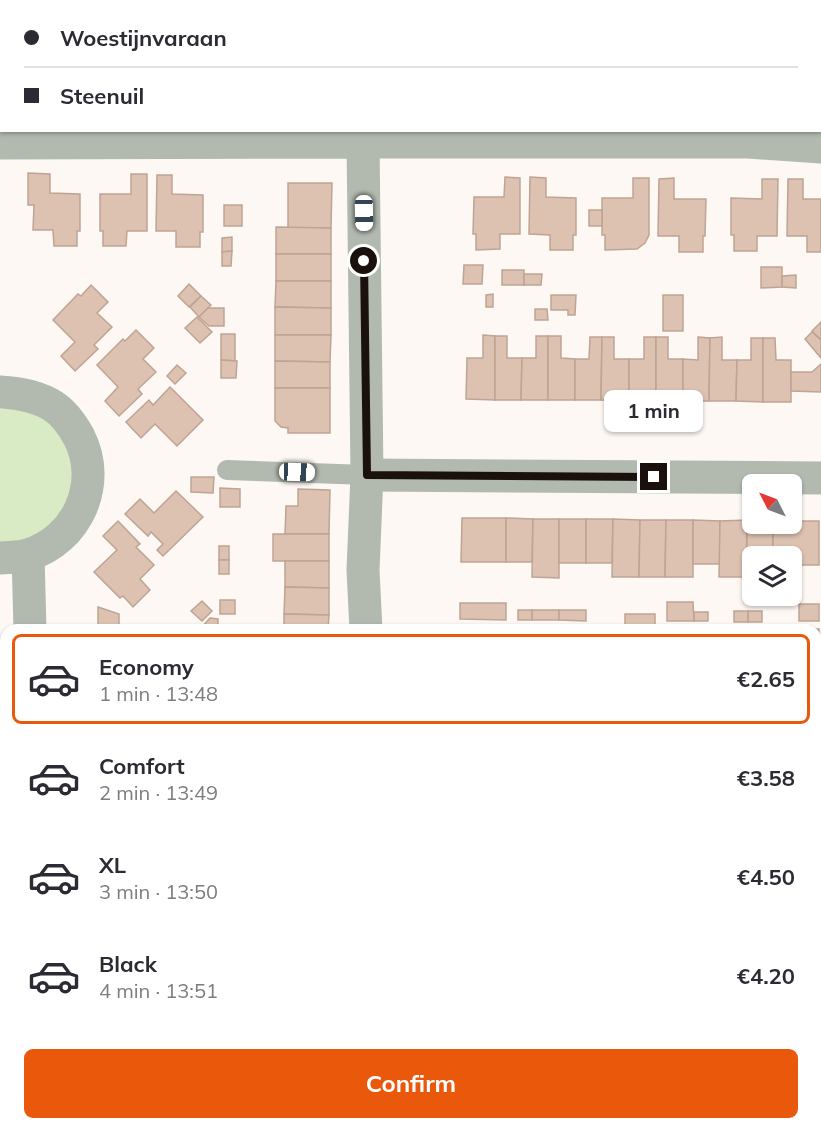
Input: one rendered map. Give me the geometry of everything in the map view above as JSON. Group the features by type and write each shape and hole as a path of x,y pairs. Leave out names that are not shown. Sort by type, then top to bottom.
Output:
{"street":[{"path":"363,142 367,475 363,570 366,624"},
{"path":"0,143 748,142 821,147"},
{"path":"0,392 29,395 54,407 74,426 86,450 89,477 84,504 71,527 51,545 14,556 29,624"},
{"path":"367,475 821,478"}],"lane":[{"path":"227,470 367,475"}],"green space":[{"path":"19,408 40,415 58,429 77,468 67,511 34,540 0,543 0,409"}],"building":[{"path":"28,173 50,174 50,193 80,194 80,231 77,231 77,246 54,246 53,230 33,230 34,205 28,205"},
{"path":"131,174 147,174 147,231 127,231 126,246 103,246 103,231 100,231 100,194 131,194"},
{"path":"157,175 172,175 172,194 203,195 203,232 200,232 200,247 176,247 176,231 156,231"},
{"path":"505,177 520,178 520,234 500,234 500,249 476,250 476,234 473,234 474,197 504,197"},
{"path":"530,177 546,178 546,197 576,198 576,235 573,235 573,250 550,250 550,235 529,234"},
{"path":"633,178 649,178 649,235 645,243 637,249 605,250 605,235 602,235 602,198 633,198"},
{"path":"674,178 674,199 706,199 703,252 679,252 679,236 658,236 659,179"},
{"path":"762,179 778,179 777,236 757,236 757,251 734,251 734,235 731,235 731,198 762,199"},
{"path":"788,179 803,179 803,199 821,199 821,252 807,252 807,236 787,236"},
{"path":"288,183 332,183 331,228 288,228"},
{"path":"224,205 242,205 242,226 224,226"},
{"path":"589,210 602,210 602,226 589,226"},
{"path":"276,227 331,228 331,254 276,254"},
{"path":"232,237 232,251 222,252 222,238"},
{"path":"232,251 231,266 222,266 222,252"},
{"path":"276,254 331,254 331,281 276,281"},
{"path":"464,265 483,265 482,284 463,284"},
{"path":"761,267 782,267 782,287 761,288"},
{"path":"502,270 524,270 524,285 502,285"},
{"path":"524,274 542,274 541,285 524,285"},
{"path":"796,275 796,288 782,287 782,276"},
{"path":"276,281 331,281 331,308 275,307"},
{"path":"189,284 201,296 189,307 178,296"},
{"path":"91,285 108,302 97,313 112,327 94,345 98,349 75,371 61,356 75,342 53,320 78,294 81,296"},
{"path":"493,294 493,307 486,307 486,295"},
{"path":"551,295 576,295 575,315 568,315 568,310 551,310"},
{"path":"663,295 683,295 683,331 663,331"},
{"path":"201,296 211,305 199,317 190,307"},
{"path":"275,307 331,308 331,335 275,335"},
{"path":"208,308 224,308 224,326 209,326 199,317"},
{"path":"535,309 547,309 548,320 535,320"},
{"path":"197,317 212,332 200,343 185,328"},
{"path":"821,322 821,340 812,331"},
{"path":"136,330 154,348 143,359 156,372 138,389 142,394 119,416 105,401 118,387 97,365 123,339 125,341"},
{"path":"812,332 821,340 821,358 805,339"},
{"path":"221,334 235,334 235,361 221,360"},
{"path":"275,335 331,335 330,362 275,361"},
{"path":"483,335 495,336 495,400 466,399 467,358 483,358"},
{"path":"495,336 507,336 507,358 522,358 521,400 495,400"},
{"path":"536,336 548,336 548,400 521,400 522,358 536,358"},
{"path":"548,336 561,336 561,358 575,359 575,400 548,400"},
{"path":"590,337 602,337 601,400 575,400 575,359 589,359"},
{"path":"602,337 614,337 614,359 629,359 629,401 601,400"},
{"path":"644,337 656,337 656,401 629,401 629,359 644,359"},
{"path":"656,337 668,337 668,359 683,359 683,401 656,401"},
{"path":"698,337 710,338 709,401 683,401 683,359 698,360"},
{"path":"722,337 722,360 737,360 736,401 709,401 710,338"},
{"path":"751,338 763,338 763,402 736,401 737,360 751,360"},
{"path":"763,338 775,338 776,360 791,360 791,402 763,402"},
{"path":"221,360 237,361 236,378 221,378"},
{"path":"275,361 330,362 330,388 275,388"},
{"path":"821,364 821,392 791,391 791,372 812,372"},
{"path":"177,365 186,373 175,384 167,376"},
{"path":"170,387 203,420 177,446 155,424 141,438 126,422 149,400 153,405"},
{"path":"275,388 330,388 330,433 288,433 288,428 281,427 275,421"},
{"path":"191,477 214,477 213,493 191,492"},
{"path":"220,488 240,489 240,507 220,507"},
{"path":"298,489 330,490 329,534 285,534 286,506 298,506"},
{"path":"176,491 203,517 163,556 157,550 163,544 151,532 148,536 125,514 140,499 154,513"},
{"path":"462,518 506,518 506,562 461,562"},
{"path":"506,518 533,519 532,562 506,562"},
{"path":"533,519 559,519 559,578 532,577"},
{"path":"559,519 586,519 586,563 559,563"},
{"path":"586,519 613,519 612,563 586,563"},
{"path":"613,519 640,520 639,577 612,577"},
{"path":"640,520 666,520 665,577 639,577"},
{"path":"666,520 693,520 693,577 665,577"},
{"path":"693,520 720,521 720,564 693,564"},
{"path":"742,520 742,534 747,534 747,546 742,546 742,577 719,577 720,521"},
{"path":"118,521 140,544 136,547 154,565 140,579 150,590 133,607 123,596 120,598 94,572 117,550 103,536"},
{"path":"802,521 819,521 819,565 802,565 802,546 773,546 773,534 802,534"},
{"path":"273,534 329,534 329,561 273,561"},
{"path":"747,534 773,534 773,546 747,546"},
{"path":"219,546 229,546 229,560 219,560"},
{"path":"219,560 229,560 229,574 219,574"},
{"path":"285,561 329,561 329,588 285,587"},
{"path":"285,587 329,588 329,615 284,614"},
{"path":"220,600 235,600 235,614 220,614"},
{"path":"202,601 212,611 202,621 191,611"},
{"path":"667,602 693,602 694,621 667,621"},
{"path":"460,603 506,603 506,620 460,619"},
{"path":"819,604 819,621 799,621 799,606"},
{"path":"98,607 119,614 119,624 98,624"},
{"path":"518,610 532,610 532,620 518,620"},
{"path":"532,610 559,610 559,620 532,620"},
{"path":"559,610 586,610 586,621 559,620"},
{"path":"734,611 748,611 748,622 734,622"},
{"path":"748,611 762,611 762,622 748,622"},
{"path":"694,612 708,612 708,621 694,621"},
{"path":"284,614 329,615 328,624 284,624"},
{"path":"625,614 655,614 655,624 625,624"},
{"path":"210,618 218,619 218,624 204,624"}],"route":[{"path":"364,261 367,475 654,477"}]}
